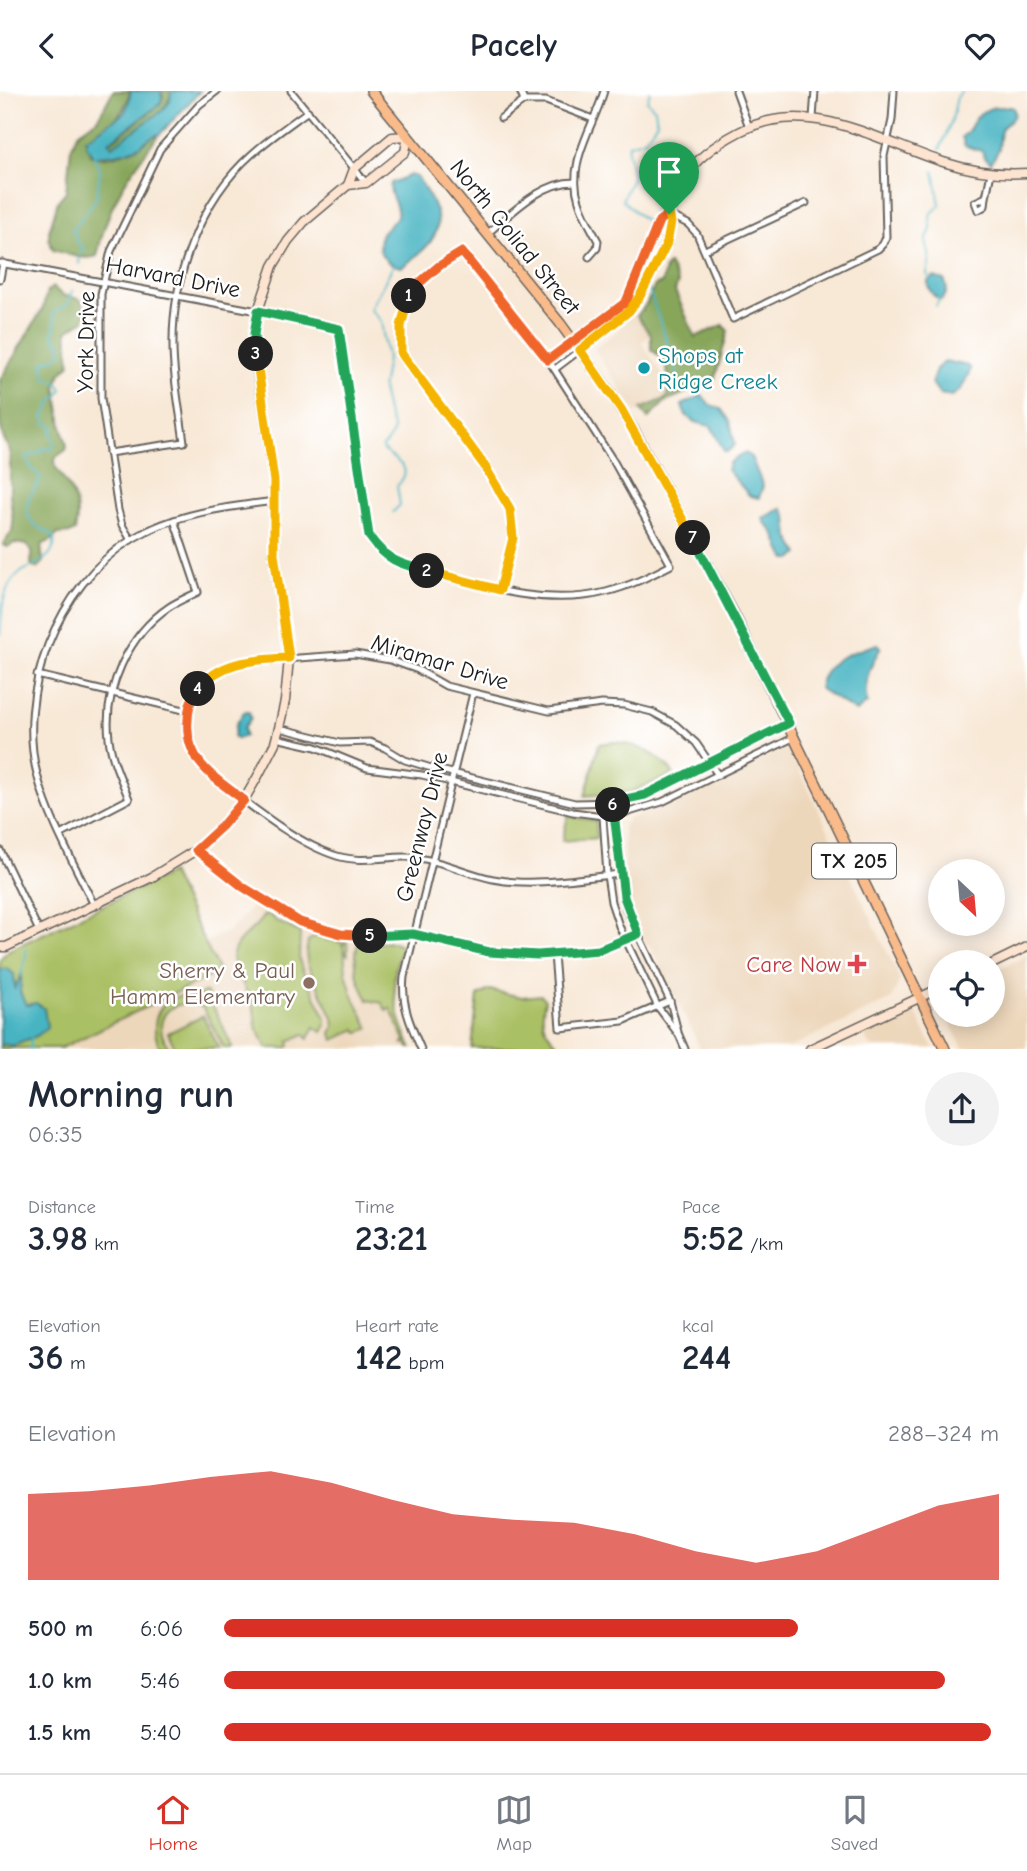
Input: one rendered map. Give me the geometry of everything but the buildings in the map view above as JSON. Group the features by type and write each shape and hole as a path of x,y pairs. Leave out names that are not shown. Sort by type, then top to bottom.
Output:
{"main road":[{"name":"North Goliad Street","path":"371,91 573,341 621,409 727,600 945,1048"}],"street":[{"name":"York Drive","path":"131,540 118,510 102,398 101,294 111,251 160,149 199,105 216,91"},
{"path":"291,91 366,183"},
{"path":"520,91 524,101"},
{"path":"589,257 597,248 598,241 579,202 575,182 579,160 604,91"},
{"path":"736,91 750,127"},
{"path":"813,118 815,91"},
{"path":"669,214 688,224 697,234 733,319 878,249 886,237 884,156 893,113 894,91"},
{"path":"501,118 524,101 557,104 593,119"},
{"path":"109,453 184,442 173,346 177,296 183,267 195,235 220,190 251,155 307,111"},
{"path":"548,360 573,341 618,315 631,292 659,221 669,214 687,174 699,160 721,143 750,127 785,119 813,118 841,124 944,162 1002,175 1027,173"},
{"path":"2,949 152,877 196,850 222,826 244,800 278,733 285,701 289,658 274,554 275,501 256,362 254,334 258,311 273,266 288,241 304,222 348,185 354,169 392,138 408,136 405,152 366,183 348,185"},
{"path":"986,197 991,173"},
{"path":"488,233 544,189 564,182 575,182"},
{"path":"705,250 806,202"},
{"path":"555,369 640,296 667,243 671,222 669,214"},
{"path":"462,252 548,360 614,462 671,565 639,582 605,592 571,597 538,597 500,590 513,538 510,509 484,465 401,353 401,326 410,291 439,266 462,252"},
{"name":"Harvard Drive","path":"1,263 258,311 339,329 369,536 379,549 404,566 500,590"},
{"path":"0,279 1,263"},
{"path":"94,905 60,835 38,777 33,752 32,726 37,675 49,638 71,600 99,566 131,540 174,520 202,512 275,501"},
{"path":"60,835 129,799 116,768 109,738 112,692 129,649 146,626 169,607 198,592 174,520"},
{"name":"Miramar Drive","path":"188,711 194,694 207,677 224,667 241,662 355,654 390,660 418,670 446,686 549,711 602,704 624,705 652,712 676,725 695,743 718,775"},
{"path":"37,675 188,711 188,741 195,759 207,773 307,844 338,857 370,861 406,857 431,861 493,879 521,882 620,874"},
{"name":"Greenway Drive","path":"421,1048 409,1021 403,997 404,977 472,693"},
{"path":"278,733 340,743 370,742 405,760 575,803 612,802 645,795 789,723"},
{"path":"278,733 367,768 451,781 573,812 603,816 662,802 795,737"},
{"path":"519,798 522,789"},
{"path":"602,802 611,902 658,1007 679,1035"},
{"path":"612,802 626,909 670,1001 685,1048"},
{"path":"0,850 39,931"},
{"path":"196,850 243,887 300,922 341,934 413,934 513,955 599,950 638,934"},
{"path":"0,869 7,865"},
{"path":"1005,958 1027,947"},
{"path":"554,954 560,1028 623,1021 670,1001"},
{"path":"810,1048 928,994"}],"shaded area":[{"path":"633,313 650,335 641,342 675,394 636,413 594,349"},
{"path":"788,747 900,979 892,999 789,1048 700,1048 649,944 647,945 630,904 625,878 623,827 629,818 658,809"},
{"name":"Sherry & Paul Hamm Elementary","path":"254,905 291,928 321,938 363,943 402,943 395,972 395,994 401,1023 412,1048 61,1049 218,972 205,943 228,931"},
{"path":"1027,956 1027,1048 963,1048 952,1027 1005,1027 1005,966"},
{"path":"914,1010 933,1048 872,1048 863,1034"}],"green space":[{"path":"113,91 130,91 128,100 114,120 86,140 91,156 116,155 155,135 158,136 120,192 106,222 97,256 81,257 53,250 49,231 58,201 66,191 71,148 78,133 96,120"},
{"path":"161,91 171,91 169,100 158,115 116,144 108,144 159,105 163,96"},
{"path":"669,264 678,283 675,291 695,337 723,325 728,331 715,379 665,402 648,419 641,409 667,398 668,377 662,359 651,350 651,335 637,316 647,303 655,285 662,283 665,268"},
{"path":"53,287 62,295 80,299 86,311 84,320 67,331 70,364 61,373 56,385 67,446 66,450 56,457 54,465 73,495 77,521 75,531 58,534 41,545 43,562 38,568 31,564 32,551 27,545 3,545 12,531 13,523 10,452 0,422 0,380 43,308 47,291"},
{"path":"615,742 633,745 648,752 662,761 674,774 630,792 585,796 599,744"},
{"path":"568,816 596,821 597,838 562,841"},
{"path":"171,873 219,972 61,1048 0,1048 0,959 9,950"},
{"path":"264,915 271,915 276,921 300,932 299,959 302,969 326,1018 322,1032 314,1027 308,1039 304,1034 289,1041 290,1046 286,1048 267,1048 256,1027 254,1009 232,959 240,940"},
{"path":"316,936 341,942 343,947 347,941 348,956 344,949 346,972 352,994 369,1028 358,1033 356,1029 334,1040 331,1033 334,1027 333,1017 308,966 308,941"},
{"path":"394,942 402,946 395,973 396,1002 412,1048 409,1048 406,1042 402,1044 405,1040 390,1008 386,1010 382,1003 368,1000 357,973 358,943"},
{"path":"489,990 522,997 541,995 545,1000 543,1022 560,1048 472,1048 478,996"},
{"path":"206,992 233,1048 224,1048 203,1008 183,1004 171,1009 162,1019 161,1030 169,1048 160,1048 155,1026 161,1008 177,997 200,998 199,995"},
{"path":"203,1016 219,1048 175,1048 168,1033"}],"water":[{"path":"131,91 161,91 162,100 109,142 112,146 163,110 170,101 171,91 200,91 160,134 129,151 93,156 86,145 86,139 124,113"},
{"path":"995,107 1012,107 1015,113 1001,129 999,149 991,163 982,151 965,146 962,137 981,113"},
{"path":"411,175 417,177 429,196 438,222 436,231 423,250 401,267 385,259 379,245 382,233 397,216 391,183"},
{"path":"934,277 944,280 946,285 946,293 941,300 929,287 928,281"},
{"path":"945,361 971,369 961,389 952,396 940,394 932,383 936,369"},
{"path":"702,395 710,405 721,409 730,421 735,445 727,452 711,426 701,424 686,415 682,405"},
{"path":"745,453 751,457 763,486 759,498 750,496 727,470 729,463"},
{"path":"782,508 787,517 789,537 799,554 792,559 786,559 775,535 763,518"},
{"path":"878,644 881,647 867,681 867,703 856,712 819,688 822,677 833,662 849,653"},
{"path":"244,712 249,712 251,718 244,728 245,736 236,739 236,724"},
{"path":"6,968 14,974 15,988 22,973 20,992 26,1005 36,1003 44,1008 47,1027 35,1037 13,1046 3,1044 0,1047 0,970"}],"waterway":[{"path":"635,267 650,225 622,200 633,176 629,144 645,139 657,122 655,109 647,101 650,91"},
{"path":"940,149 952,120 957,97 962,91"},
{"path":"79,264 80,254 85,249 77,242 73,229 97,198 100,170 94,156"},
{"path":"931,281 927,274 930,259 926,241 931,229 930,215 940,205 934,171"},
{"path":"393,512 400,505 397,486 405,474 402,465 382,449 393,433 393,428 382,389 387,359 381,321 370,309 394,264"},
{"path":"0,635 4,600 11,582 21,572 45,559 53,548 52,536 36,525 28,512 29,498 41,478 25,457 39,453 44,448 50,450 55,444 51,433 54,427 47,424 43,416 62,389 56,381 46,379 43,365 45,361 62,353 60,344 53,336 53,313 66,305 73,290"},
{"path":"649,290 678,374"},
{"path":"936,306 940,298"},
{"path":"21,975 26,949"},
{"path":"30,1049 31,1038"}],"place":[{"name":"Shops at Ridge Creek","path":"644,368"},
{"name":"Care Now","path":"857,964"},
{"name":"Sherry & Paul Hamm Elementary","path":"309,983"}],"route":[{"path":"669,214 671,222 667,243 640,296 629,311 580,350 643,446 727,600 789,723 645,795 612,802 626,909 638,934 609,947 599,950 513,955 413,934 341,934 300,922 243,887 196,850 222,826 244,800 207,773 195,759 188,741 188,711 194,694 207,677 224,667 241,662 289,658 274,554 274,481 256,362 254,334 258,311 339,329 369,536 379,549 404,566 500,590 513,538 510,509 484,465 401,353 401,326 410,291 439,266 462,252 548,360 626,302 659,221 669,214"}]}
